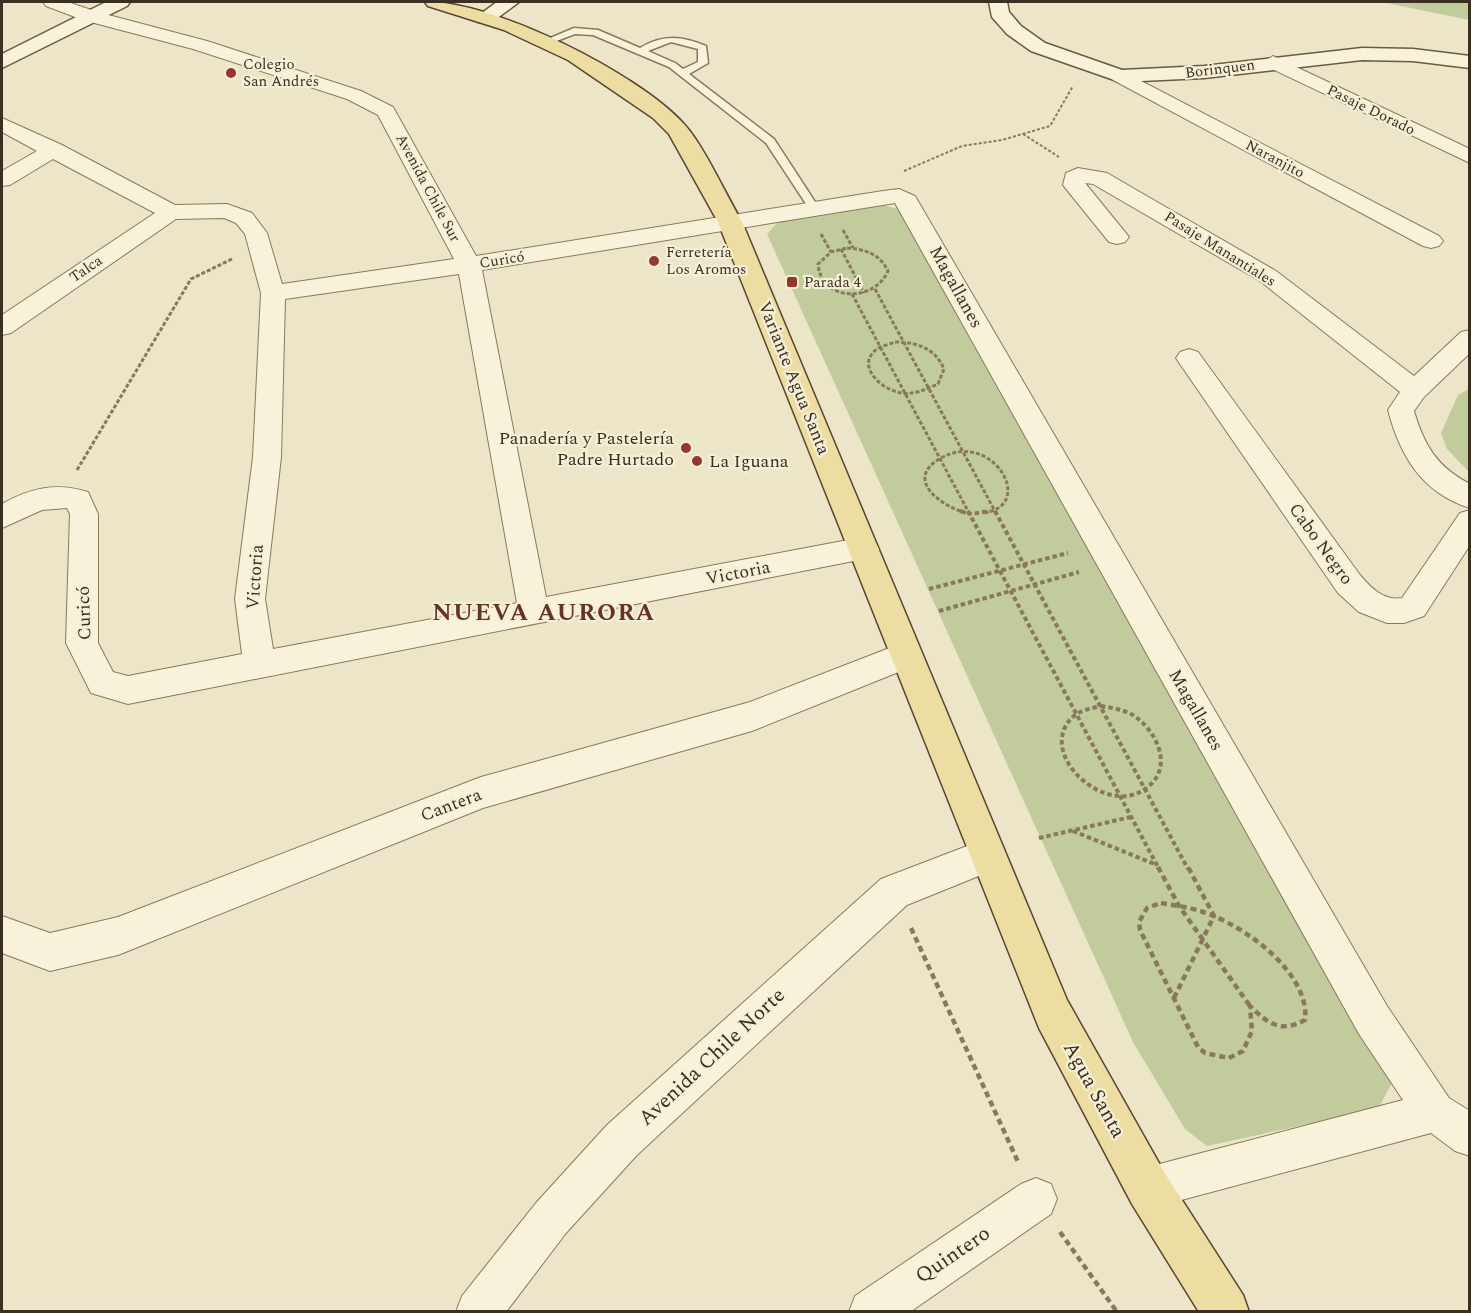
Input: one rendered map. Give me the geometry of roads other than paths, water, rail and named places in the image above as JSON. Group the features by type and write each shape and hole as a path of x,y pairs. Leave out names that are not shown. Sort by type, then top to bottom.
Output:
{"main road":[{"name":"Variante Agua Santa","path":"435,2 485,18 575,56 661,113 678,131 730,222 987,855"},
{"name":"Agua Santa","path":"987,855 1053,1014 1148,1188 1226,1311"}],"street":[{"name":"Avenida Chile Sur","path":"52,2 90,16 200,45 354,95 386,111 469,265 534,612"},
{"path":"2,62 120,2"},
{"path":"485,18 509,2"},
{"name":"Borinquen","path":"998,2 999,13 1014,30 1038,47 1120,76 1204,72 1273,62 1362,54 1470,62"},
{"name":"Pasaje Dorado","path":"1273,62 1470,157"},
{"name":"Naranjito","path":"1120,76 1431,241"},
{"name":"Victoria","path":"2,124 171,212 227,212 244,218 256,233 273,293 267,457 250,599 259,664 864,549"},
{"path":"2,180 54,150"},
{"name":"Pasaje Manantiales","path":"1117,237 1074,185 1074,178 1078,175 1099,178 1268,276 1415,390"},
{"name":"Magallanes","path":"730,222 899,196 907,201 1373,1020 1436,1112"},
{"name":"Talca","path":"2,327 171,212"},
{"name":"Curicó","path":"273,293 469,265 730,222"},
{"path":"1470,338 1415,390 1401,410 1416,455 1436,477 1470,497"},
{"name":"Cabo Negro","path":"1189,358 1349,584 1370,604 1395,612 1406,611 1413,607 1470,521"},
{"name":"Curicó","path":"2,518 29,501 63,494 78,500 84,514 82,643 102,683 128,690 259,664"},
{"name":"Cantera","path":"2,935 50,952 118,936 481,793 752,716 905,655"},
{"name":"Avenida Chile Norte","path":"478,1311 551,1218 622,1140 894,892 987,855"},
{"path":"1148,1188 1436,1112 1470,1136"},
{"name":"Quintero","path":"871,1311 1035,1199"}],"lane":[{"path":"546,42 574,32 594,32 683,73 770,141 814,208"},
{"path":"640,52 657,41 683,39 703,48 703,63 683,73"}],"place":[{"name":"Colegio San Andrés","path":"231,73"},
{"name":"Ferretería Los Aromos","path":"654,261"},
{"name":"Parada 4","path":"792,282"},
{"name":"Panadería y Pastelería Padre Hurtado","path":"686,448"},
{"name":"La Iguana","path":"697,461"}],"district":[{"name":"NUEVA AURORA","path":"544,613"}]}
